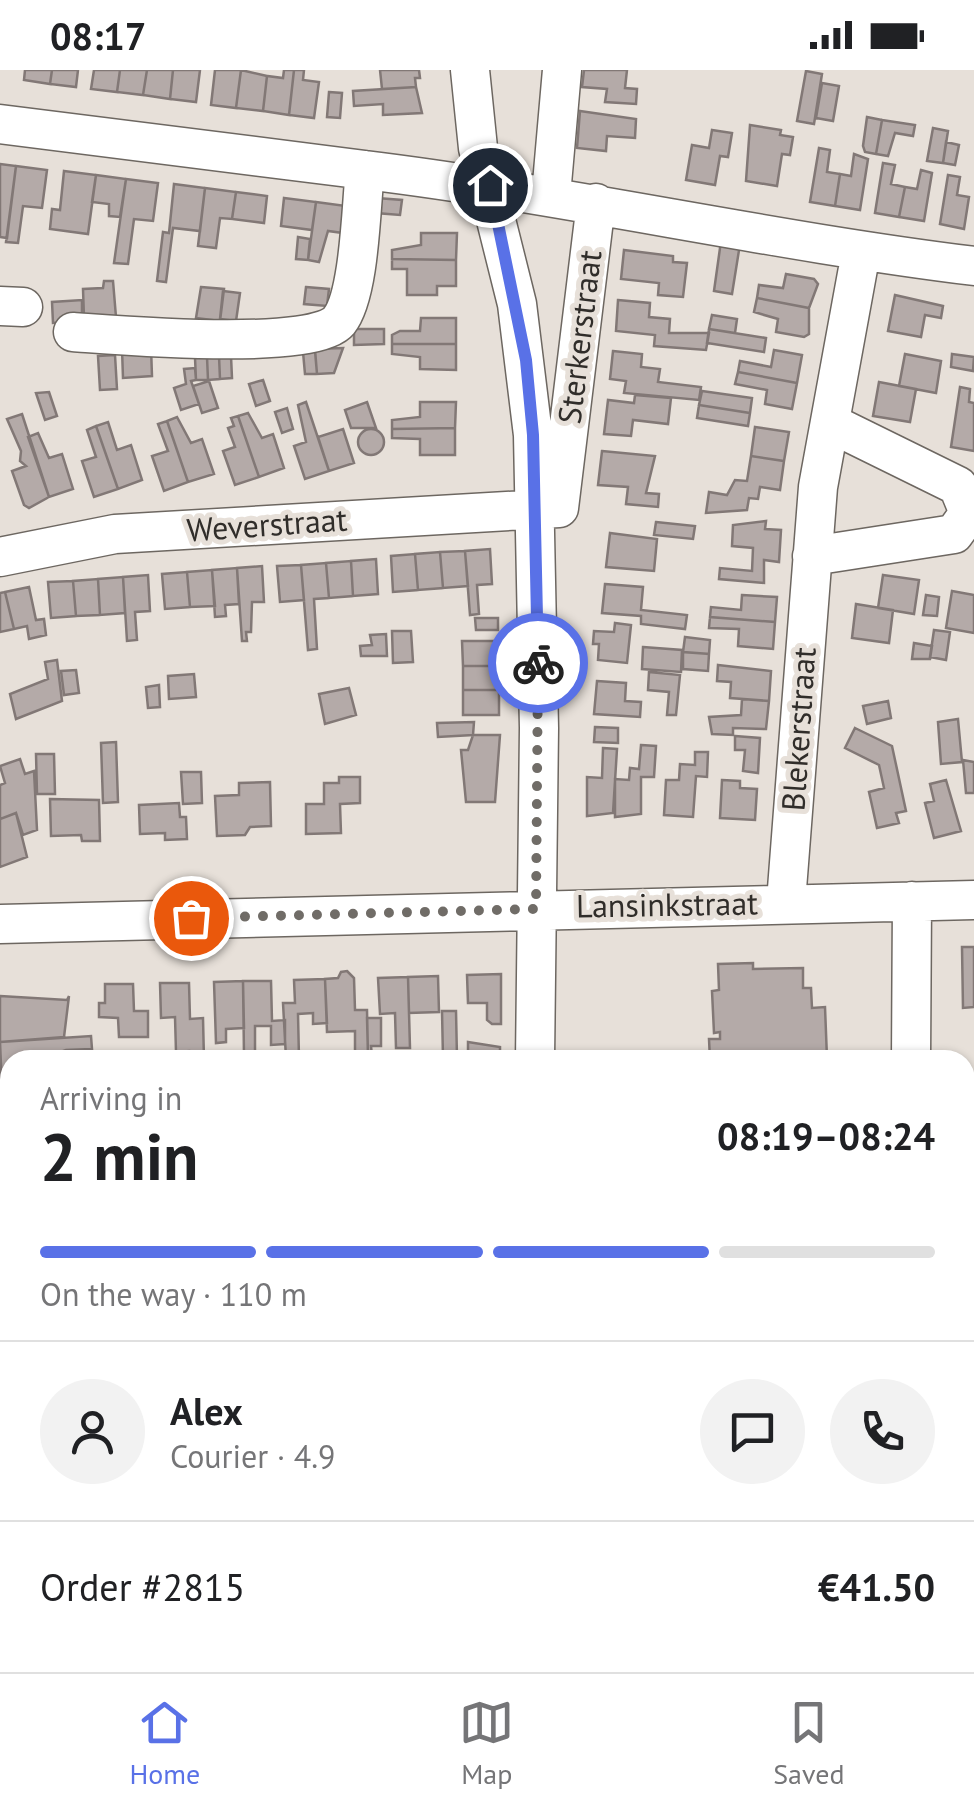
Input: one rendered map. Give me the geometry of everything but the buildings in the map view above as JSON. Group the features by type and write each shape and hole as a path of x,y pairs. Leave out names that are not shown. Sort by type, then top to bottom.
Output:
{"street":[{"name":"Sterkerstraat","path":"470,70 478,148 490,185 526,360 536,508 535,1050"},
{"path":"551,195 562,70"},
{"path":"0,124 490,185 861,252 974,266"},
{"path":"74,332 218,342 320,330 337,324 348,304 365,170"},
{"name":"Sterkerstraat","path":"536,508 559,508 596,203"},
{"name":"Blekerstraat","path":"786,902 812,556 830,423 861,252"},
{"path":"812,556 954,534 969,513 958,486 830,423"},
{"name":"Weverstraat","path":"0,557 115,534 536,508"},
{"name":"Lansinkstraat","path":"0,924 974,900"},
{"path":"911,1050 912,901"}],"way so far":[{"path":"191,918 536,909 538,663"}],"route":[{"path":"490,185 518,304 526,360 536,508 538,663"}]}
